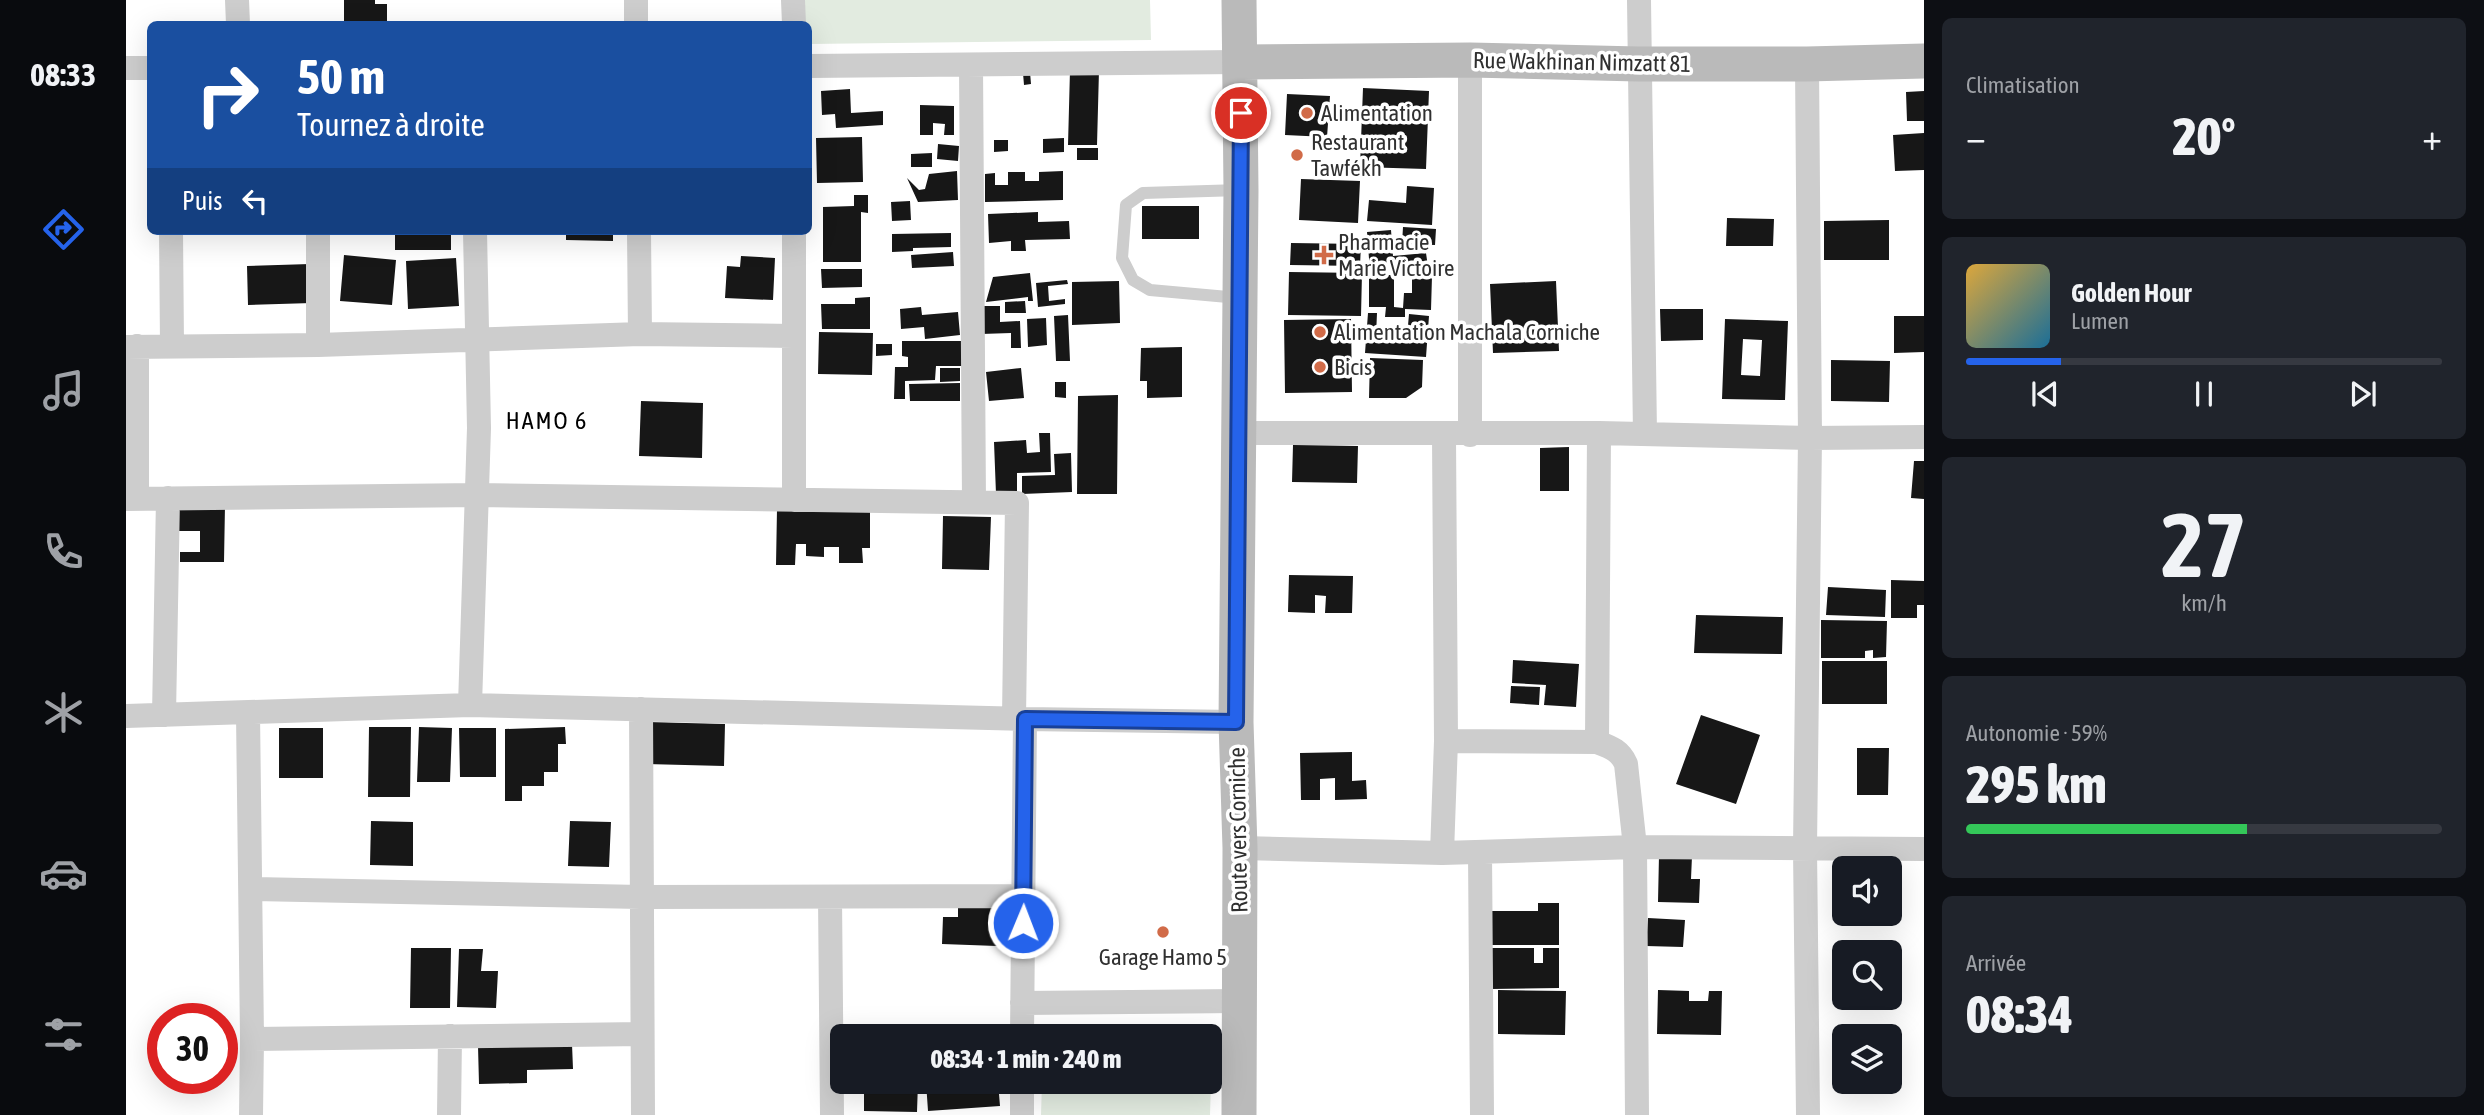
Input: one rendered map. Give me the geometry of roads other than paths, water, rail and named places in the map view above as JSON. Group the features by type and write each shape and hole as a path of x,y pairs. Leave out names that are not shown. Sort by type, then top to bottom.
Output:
{"main road":[{"name":"Route vers Corniche","path":"1239,0 1241,190 1236,722 1240,848 1239,1115"},
{"name":"Rue Wakhinan Nimzatt 81","path":"1240,62 1470,60 1807,64 1924,61"}],"street":[{"path":"237,0 238,21"},
{"path":"636,0 636,21"},
{"path":"793,0 794,21"},
{"path":"1639,0 1645,434"},
{"path":"1470,60 1470,435"},
{"path":"812,66 1240,62"},
{"path":"1807,64 1810,438 1805,848 1808,1115"},
{"path":"971,65 974,502"},
{"path":"126,68 147,68"},
{"path":"171,235 172,345"},
{"path":"318,235 318,345"},
{"path":"470,705 478,495 475,235"},
{"path":"639,235 640,334"},
{"path":"794,235 794,499"},
{"path":"793,336 640,334 318,345 132,347 131,499 478,495 1017,503 1024,896 1022,1024"},
{"path":"1238,433 1599,433 1810,438 1924,437"},
{"path":"1597,742 1599,433"},
{"path":"1442,853 1446,741 1444,435"},
{"path":"164,715 168,498"},
{"path":"126,716 470,705 1236,722"},
{"path":"641,709 643,1115"},
{"path":"248,713 253,1039 251,1115"},
{"path":"1446,741 1597,742 1617,750 1626,764 1635,847 1637,1115"},
{"path":"1240,848 1442,853 1635,847 1924,849"},
{"path":"1480,852 1482,1115"},
{"path":"251,889 641,897 1024,896"},
{"path":"830,897 832,1115"},
{"path":"1023,1003 1240,1001"},
{"path":"253,1039 642,1034"},
{"path":"449,1115 450,1036"},
{"path":"1022,1094 1022,1115"}],"lane":[{"path":"1239,299 1150,290 1133,280 1122,258 1126,205 1143,193 1241,190"}],"place":[{"name":"Alimentation","path":"1307,113"},
{"name":"Restaurant Tawfékh","path":"1297,155"},
{"name":"Pharmacie Marie Victoire","path":"1324,255"},
{"name":"Alimentation Machala Corniche","path":"1320,332"},
{"name":"Bicis","path":"1320,367"},
{"name":"Garage Hamo 5","path":"1163,932"}],"district":[{"name":"HAMO 6","path":"547,421"}]}
